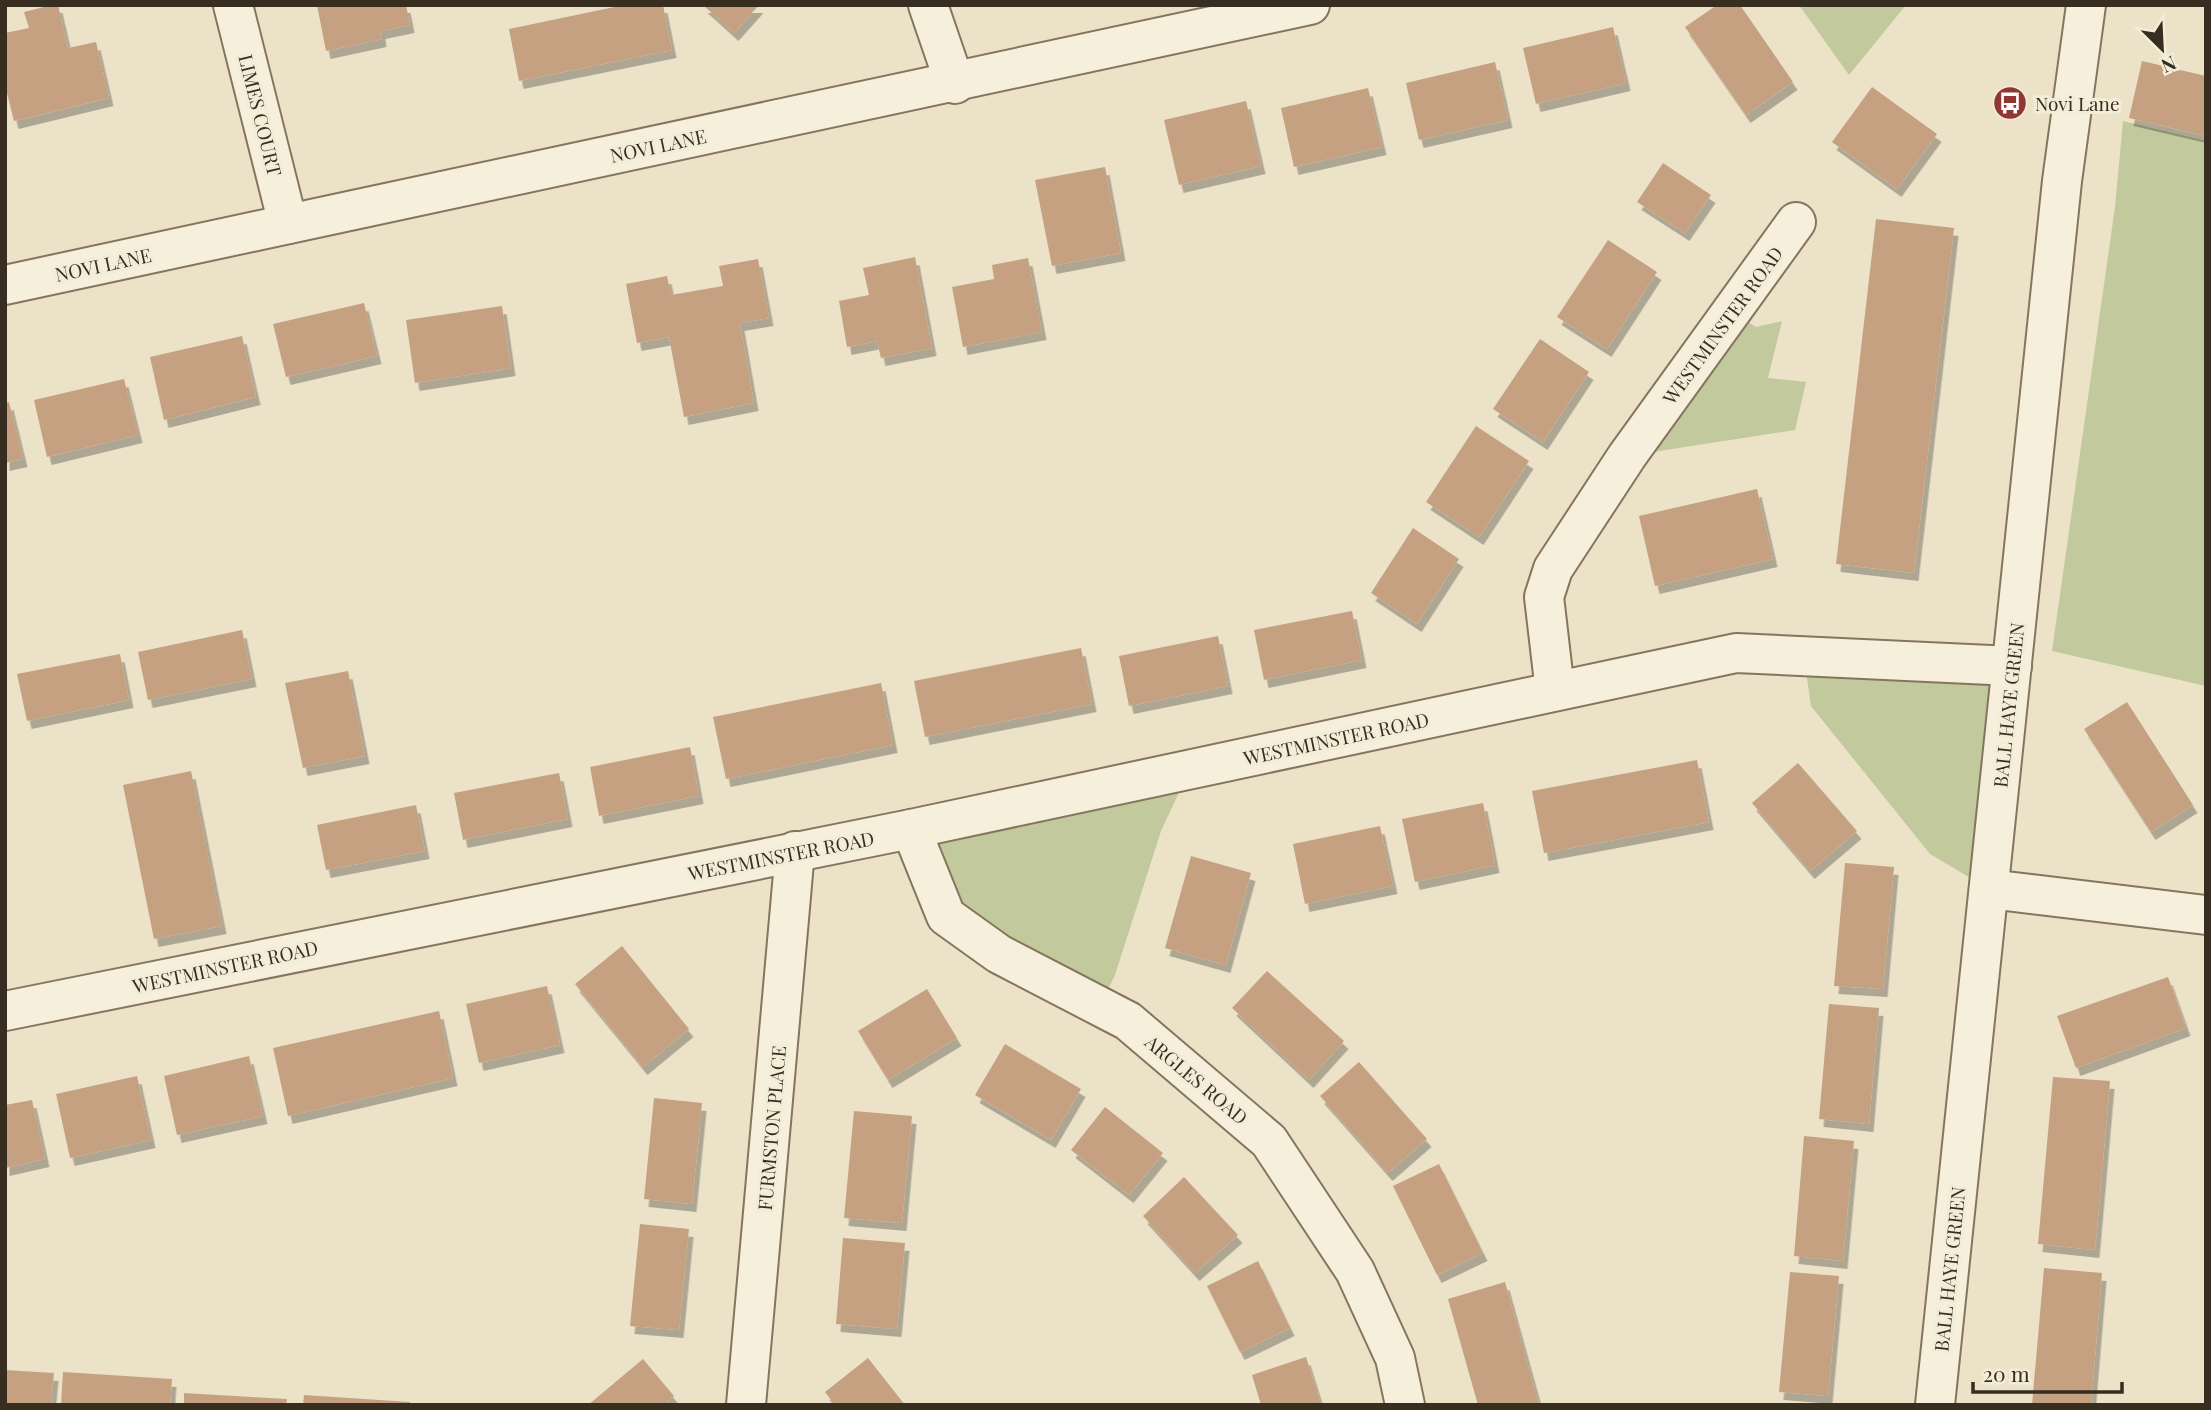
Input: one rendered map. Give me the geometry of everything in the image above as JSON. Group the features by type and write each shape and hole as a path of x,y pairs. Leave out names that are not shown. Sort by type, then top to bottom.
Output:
{"street":[{"name":"LIMES COURT","path":"233,5 288,224"},
{"path":"928,5 955,83"},
{"name":"NOVI LANE","path":"5,285 1310,5"},
{"name":"BALL HAYE GREEN","path":"1935,1405 2062,181 2085,5"},
{"name":"WESTMINSTER ROAD","path":"1555,691 1544,597 1553,569 1627,456 1796,222"},
{"name":"WESTMINSTER ROAD","path":"5,1011 911,829 1736,653 2012,666"},
{"name":"ARGLES ROAD","path":"911,829 946,916 999,954 1128,1021 1269,1141 1355,1271 1395,1358 1405,1405"},
{"name":"FURMSTON PLACE","path":"746,1405 795,851"},
{"path":"1989,889 2206,915"}],"green space":[{"path":"1799,5 1906,5 1849,75"},
{"path":"2123,121 2206,141 2206,686 2052,651 2115,207"},
{"path":"1731,312 1756,327 1782,321 1768,378 1806,382 1795,430 1627,456"},
{"path":"1804,657 2012,666 1989,889 1930,854 1811,706"},
{"path":"1189,771 1161,831 1115,975 1100,1006 946,916 911,829"}],"building":[{"path":"58,5 68,48 96,42 109,98 14,121 5,85 5,33 29,28 24,12"},
{"path":"317,5 406,5 410,25 381,31 382,39 326,51"},
{"path":"624,5 663,5 672,50 519,81 509,29"},
{"path":"703,5 759,5 734,33"},
{"path":"1717,5 1740,5 1793,82 1746,115 1685,27"},
{"path":"1613,27 1626,83 1536,104 1523,48"},
{"path":"2142,61 2206,76 2206,136 2129,118"},
{"path":"1495,62 1508,120 1419,140 1406,83"},
{"path":"1872,87 1937,134 1897,189 1832,142"},
{"path":"1368,88 1382,147 1294,167 1281,108"},
{"path":"1246,101 1261,166 1179,185 1164,120"},
{"path":"1663,163 1711,195 1685,233 1637,202"},
{"path":"1105,167 1121,253 1052,266 1035,180"},
{"path":"1876,219 1954,228 1914,573 1836,564"},
{"path":"1608,240 1657,272 1607,349 1557,317"},
{"path":"915,257 932,348 881,358 877,341 847,347 839,301 869,295 863,268"},
{"path":"1028,258 1042,332 963,347 952,287 994,279 992,265"},
{"path":"758,259 769,318 740,323 754,403 684,417 669,337 637,343 626,284 667,276 671,295 723,286 719,266"},
{"path":"364,303 377,356 286,377 273,324"},
{"path":"502,306 511,368 415,383 406,320"},
{"path":"242,336 256,397 164,420 150,357"},
{"path":"1540,339 1589,372 1543,442 1493,409"},
{"path":"124,379 138,435 47,457 34,400"},
{"path":"9,402 23,459 5,463 5,403"},
{"path":"1476,426 1529,461 1479,537 1426,502"},
{"path":"1757,489 1773,559 1655,586 1639,516"},
{"path":"1413,528 1459,559 1417,624 1371,593"},
{"path":"1352,611 1362,660 1264,680 1254,630"},
{"path":"242,630 252,679 148,700 138,652"},
{"path":"1218,636 1228,686 1129,706 1119,656"},
{"path":"1081,648 1092,704 925,737 914,681"},
{"path":"120,654 129,700 27,721 17,674"},
{"path":"348,671 365,756 303,768 285,683"},
{"path":"881,683 893,745 726,779 713,717"},
{"path":"2127,702 2193,805 2151,832 2084,729"},
{"path":"690,747 699,796 599,816 590,767"},
{"path":"1697,760 1709,822 1544,853 1532,791"},
{"path":"1798,763 1857,831 1810,871 1752,803"},
{"path":"191,771 222,926 154,939 123,785"},
{"path":"559,773 568,819 463,840 454,793"},
{"path":"1483,803 1495,865 1415,882 1402,819"},
{"path":"416,805 425,851 326,870 317,825"},
{"path":"1380,826 1393,886 1305,904 1293,844"},
{"path":"1191,856 1251,873 1226,965 1165,948"},
{"path":"1845,863 1894,867 1883,989 1834,986"},
{"path":"622,946 689,1029 643,1067 575,984"},
{"path":"1267,971 1344,1041 1309,1080 1232,1008"},
{"path":"2168,977 2186,1028 2076,1068 2057,1016"},
{"path":"547,986 560,1045 479,1063 466,1004"},
{"path":"927,989 957,1038 888,1080 858,1031"},
{"path":"1829,1004 1879,1008 1869,1124 1819,1119"},
{"path":"439,1011 453,1078 288,1116 273,1048"},
{"path":"1005,1044 1081,1089 1051,1140 975,1095"},
{"path":"249,1056 263,1116 177,1135 164,1076"},
{"path":"1359,1062 1427,1139 1388,1173 1320,1096"},
{"path":"137,1076 151,1140 70,1158 56,1094"},
{"path":"2053,1077 2110,1081 2095,1250 2038,1244"},
{"path":"654,1098 702,1103 692,1204 644,1199"},
{"path":"32,1100 45,1159 5,1168 5,1105"},
{"path":"1105,1107 1163,1153 1129,1195 1071,1150"},
{"path":"854,1111 912,1116 902,1223 844,1218"},
{"path":"1804,1136 1854,1141 1843,1261 1794,1256"},
{"path":"1439,1164 1483,1253 1437,1275 1393,1186"},
{"path":"1184,1177 1238,1235 1195,1273 1143,1216"},
{"path":"640,1224 689,1229 679,1330 630,1326"},
{"path":"843,1238 905,1243 897,1329 836,1324"},
{"path":"1258,1261 1290,1328 1240,1352 1207,1286"},
{"path":"2044,1268 2102,1273 2091,1405 2032,1405"},
{"path":"1790,1272 1839,1276 1828,1396 1779,1392"},
{"path":"1505,1282 1539,1405 1478,1405 1448,1299"},
{"path":"1306,1357 1321,1405 1261,1405 1252,1375"},
{"path":"868,1358 905,1405 835,1405 825,1392"},
{"path":"643,1359 674,1396 664,1405 588,1405"},
{"path":"5,1370 54,1373 51,1405 5,1405"},
{"path":"63,1372 172,1379 170,1405 61,1405"},
{"path":"184,1393 287,1399 286,1405 184,1405"},
{"path":"304,1395 410,1402 410,1405 303,1405"}],"place":[{"name":"Novi Lane","path":"2010,103"}]}
